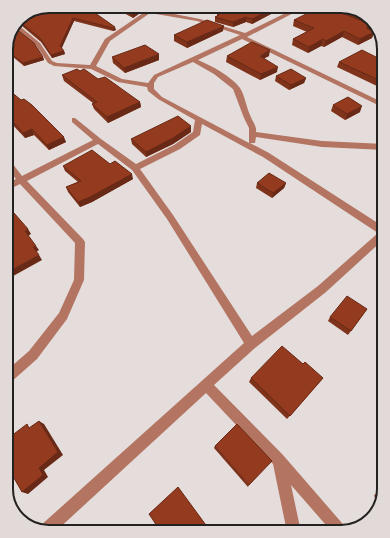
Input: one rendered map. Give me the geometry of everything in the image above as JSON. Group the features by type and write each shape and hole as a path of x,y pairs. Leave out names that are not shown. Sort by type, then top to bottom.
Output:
{"street":[{"path":"92,67 103,50 107,40 124,27 147,13"},
{"path":"161,13 198,20 243,36 377,103"},
{"path":"290,13 194,60 156,76 150,90 160,98 251,147 377,228"},
{"path":"333,13 344,17"},
{"path":"351,20 369,27"},
{"path":"20,29 38,44 50,62 61,66 92,67 120,81 151,85"},
{"path":"194,60 208,67 235,87 246,120 252,128 253,134 251,147"},
{"path":"136,168 177,147 197,133 199,118"},
{"path":"75,120 98,141 136,168 170,217 251,344"},
{"path":"253,134 322,144 377,146"},
{"path":"13,184 98,141"},
{"path":"13,170 80,242 79,280 63,316 33,355 13,373"},
{"path":"52,525 207,386 251,344 322,288 377,238"},
{"path":"207,386 278,460 336,525"},
{"path":"278,460 292,525"}],"building":[{"path":"45,13 95,13 115,27 113,28 73,18 60,46 64,51 51,55 40,38 23,24 31,18"},
{"path":"264,13 252,19 246,17 233,22 215,17 219,15 217,14"},
{"path":"308,13 342,13 364,22 369,27 366,28 373,33 360,39 344,31 326,41 323,39 309,47 293,39 314,28 294,20"},
{"path":"207,20 224,26 187,42 174,35"},
{"path":"18,31 34,43 43,57 23,63 13,55 14,40"},
{"path":"252,42 270,50 260,56 278,67 261,74 227,56"},
{"path":"145,45 159,54 124,68 112,57"},
{"path":"362,50 377,58 377,79 339,62"},
{"path":"77,69 80,71 84,69 98,79 105,77 140,102 107,117 92,104 97,102 62,75"},
{"path":"291,69 306,78 291,85 276,76"},
{"path":"13,93 21,100 24,99 32,105 64,137 47,145 32,129 23,133 13,122"},
{"path":"348,97 362,106 347,114 333,105"},
{"path":"178,116 191,126 173,138 146,152 131,139"},
{"path":"92,150 110,164 115,161 132,174 78,202 66,187 81,181 63,166"},
{"path":"269,173 286,183 273,193 257,183"},
{"path":"13,214 28,229 25,231 36,246 33,247 39,255 13,269"},
{"path":"347,296 367,309 351,331 330,317"},
{"path":"282,346 303,364 305,362 323,378 290,416 251,378"},
{"path":"39,421 58,452 39,468 43,475 22,492 13,476 13,435 27,424 29,428"},
{"path":"237,424 272,461 249,485 215,446"},
{"path":"178,487 206,525 156,525 149,514"}]}
